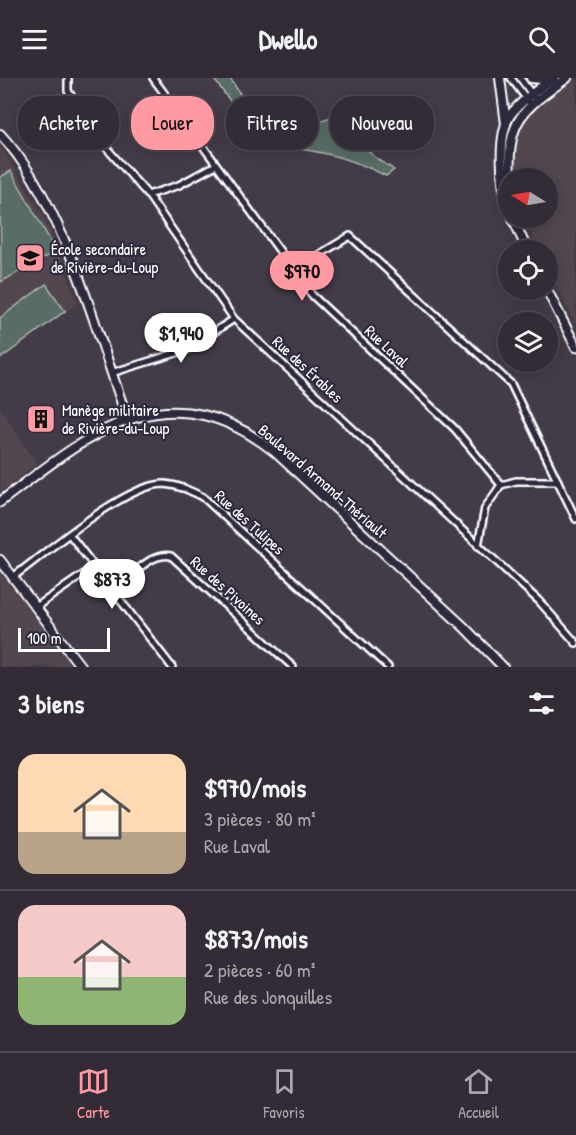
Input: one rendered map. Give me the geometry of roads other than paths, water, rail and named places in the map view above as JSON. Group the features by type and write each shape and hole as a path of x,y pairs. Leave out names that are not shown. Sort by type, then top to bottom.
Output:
{"street":[{"name":"Rue des Érables","path":"68,78 68,91 103,144 148,195 234,319 539,601 576,643"},
{"name":"Rue Laval","path":"153,78 292,271 312,295 455,429 501,485"},
{"path":"500,78 506,125 502,168"},
{"path":"511,78 531,100"},
{"path":"520,78 531,100"},
{"path":"531,78 552,79"},
{"path":"506,125 510,116 567,78"},
{"path":"511,168 513,134 521,114 552,79"},
{"path":"0,134 34,183 57,229 127,418"},
{"path":"148,195 179,185 216,165"},
{"path":"292,271 351,236 511,384 576,519"},
{"path":"553,300 576,347"},
{"path":"111,374 186,350 234,319"},
{"name":"Boulevard Armand-Thériault","path":"0,502 97,432 127,418 161,413 200,415 232,424 259,439 464,627 503,667"},
{"path":"478,546 485,508 501,485 516,481 558,481"},
{"name":"Rue des Tulipes","path":"13,577 118,501 146,488 163,484 180,486 203,497 388,667"},
{"path":"70,535 172,667"},
{"name":"Rue des Pivoines","path":"113,592 152,559 162,554 171,556 292,667"},
{"path":"0,560 81,667"},
{"path":"36,607 94,567"}],"place":[{"name":"École secondaire de Rivière-du-Loup","path":"30,258"},
{"name":"Manège militaire de Rivière-du-Loup","path":"41,419"}]}
